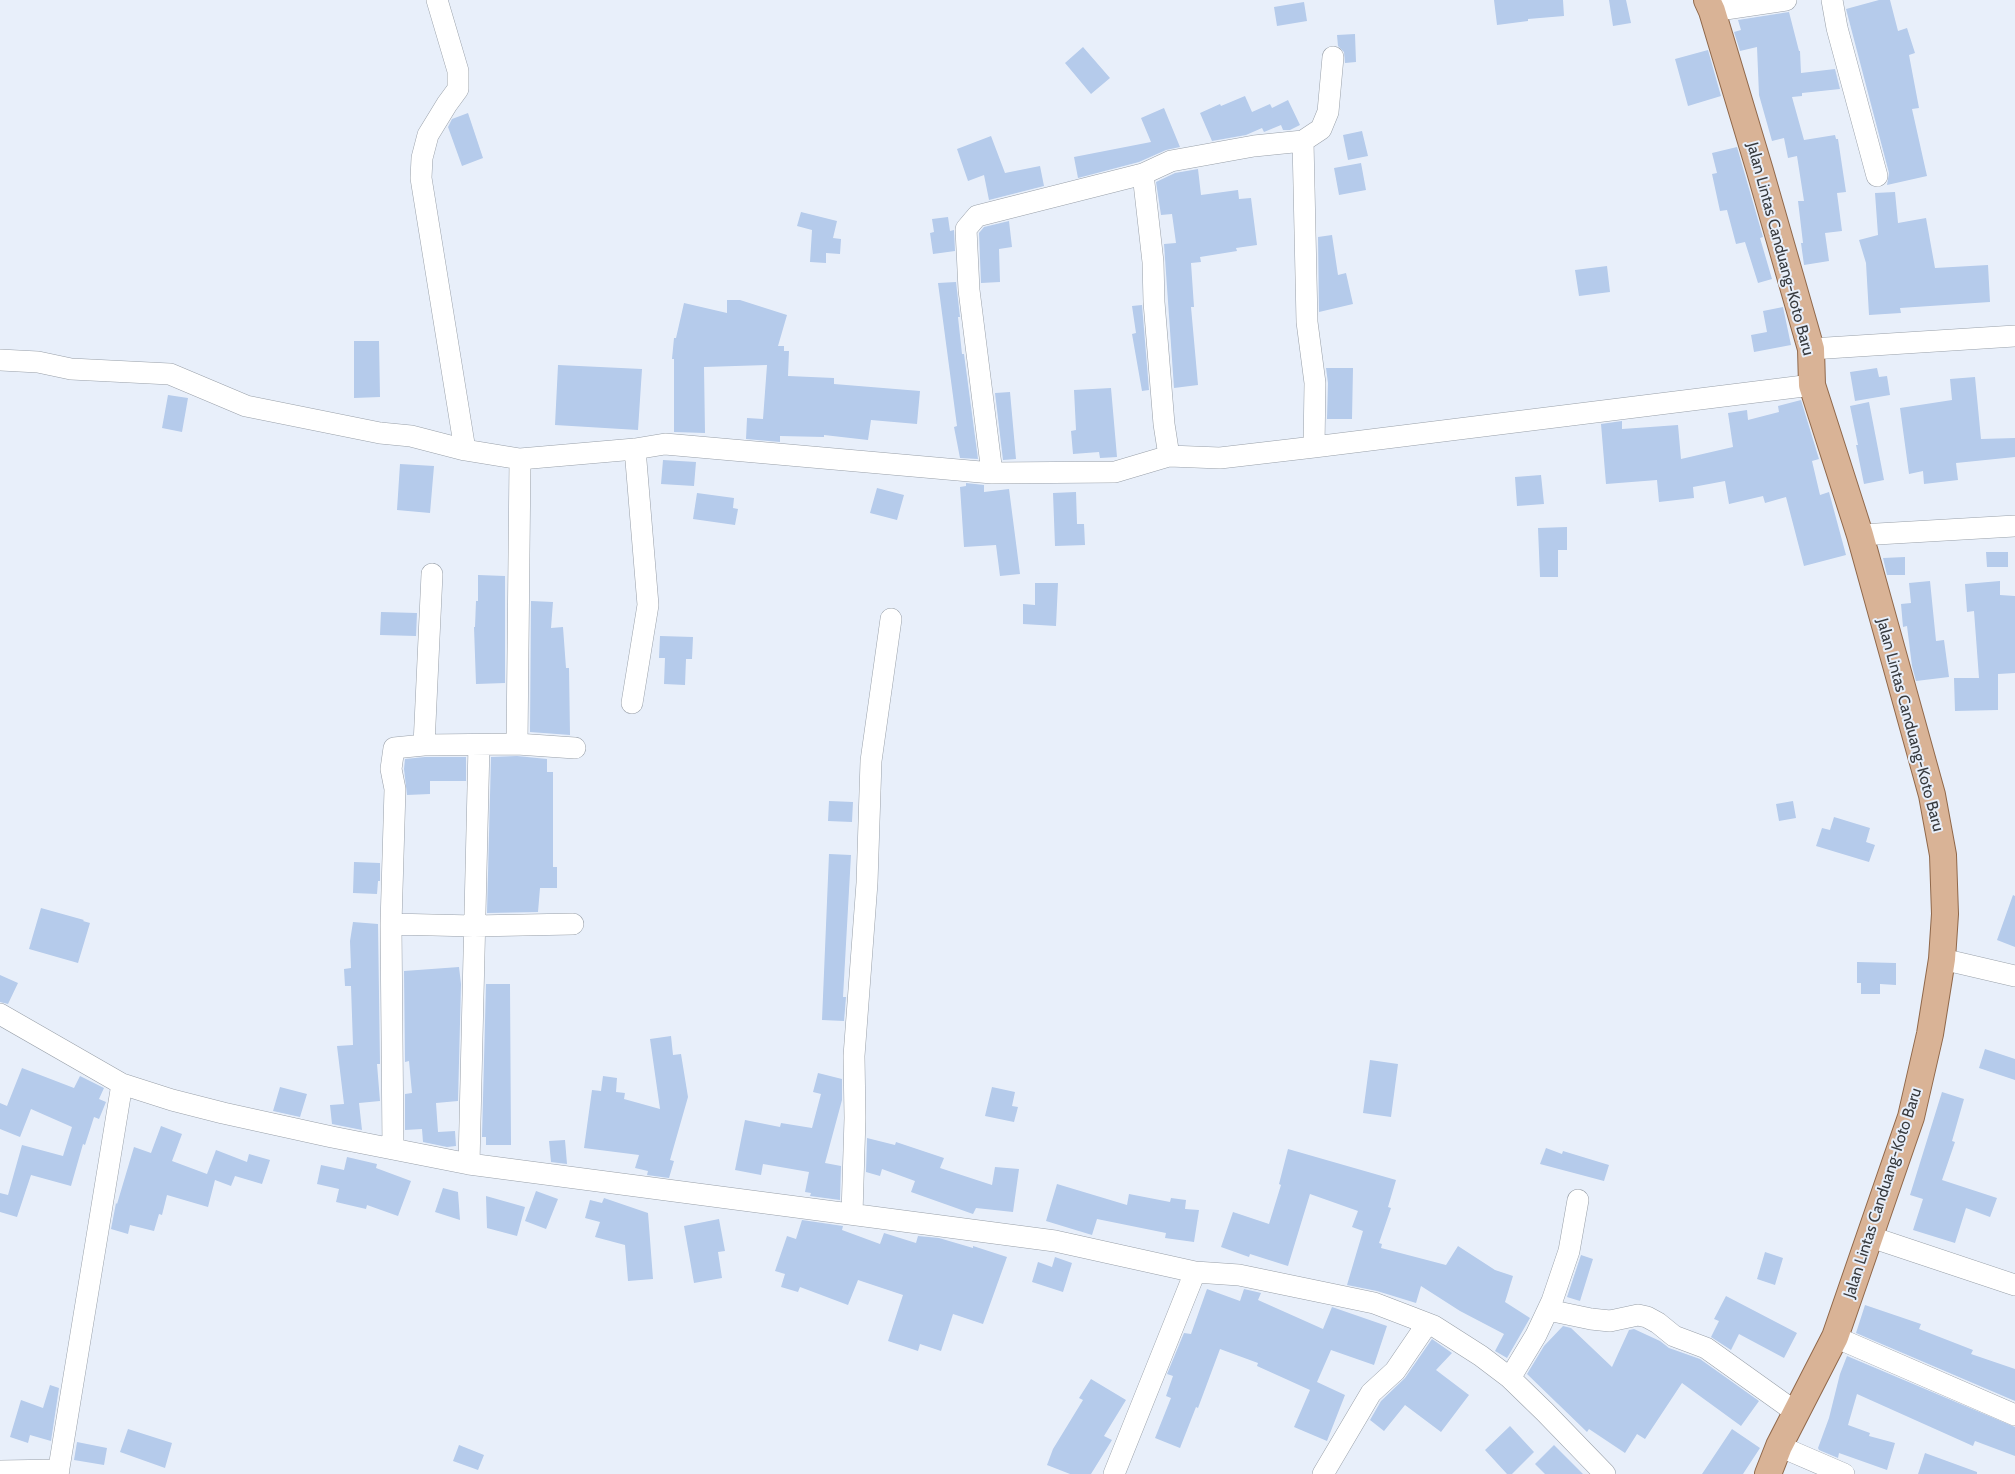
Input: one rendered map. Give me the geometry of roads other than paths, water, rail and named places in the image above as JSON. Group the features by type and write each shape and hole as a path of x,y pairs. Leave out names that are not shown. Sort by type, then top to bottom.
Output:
{"main road":[{"name":"Jalan Lintas Canduang-Koto Baru","path":"1708,3 1811,349 1812,385 1860,535 1932,795 1944,855 1945,914 1942,959 1930,1034 1911,1117 1835,1337 1779,1446 1768,1474"}],"street":[{"path":"437,0 458,71 458,89 428,136 422,158 421,178 465,450"},
{"path":"1708,3 1786,0"},
{"path":"1832,0 1837,28 1877,176"},
{"path":"992,473 969,290 966,229 977,216 1143,174 1172,161 1254,146 1303,142 1321,129 1328,112 1333,57"},
{"path":"1303,142 1307,313 1315,383 1314,447"},
{"path":"1143,174 1153,262 1154,302 1164,424 1169,456"},
{"path":"1811,349 2015,336"},
{"path":"0,360 38,362 71,369 170,374 246,406 380,433 411,436 465,450 520,459 635,449 665,444 992,473 1115,472 1169,456 1220,458 1812,385"},
{"path":"632,703 648,605 635,449"},
{"path":"518,744 520,459"},
{"path":"1860,535 2015,526"},
{"path":"424,745 432,574"},
{"path":"852,1214 855,1118 854,1056 867,883 871,761 891,619"},
{"path":"393,1149 391,924 395,789 391,769 394,748 424,745 518,744 575,748"},
{"path":"469,1164 479,745"},
{"path":"391,924 474,926 573,924"},
{"path":"1942,959 2015,976"},
{"path":"0,1014 122,1084 172,1100 223,1113 393,1149 469,1164 583,1181 1055,1241 1195,1272 1239,1275 1374,1303 1434,1326 1481,1356 1510,1378 1604,1474"},
{"path":"0,1471 58,1472 122,1084"},
{"path":"1510,1378 1536,1335 1548,1310 1569,1250 1578,1200"},
{"path":"1871,1237 2015,1285"},
{"path":"1114,1474 1195,1272"},
{"path":"1548,1310 1610,1321 1638,1315 1648,1317 1674,1336 1706,1348 1797,1413"},
{"path":"1323,1474 1370,1393 1395,1371 1427,1324"},
{"path":"1835,1337 2015,1415"},
{"path":"1779,1446 1844,1474"}]}
